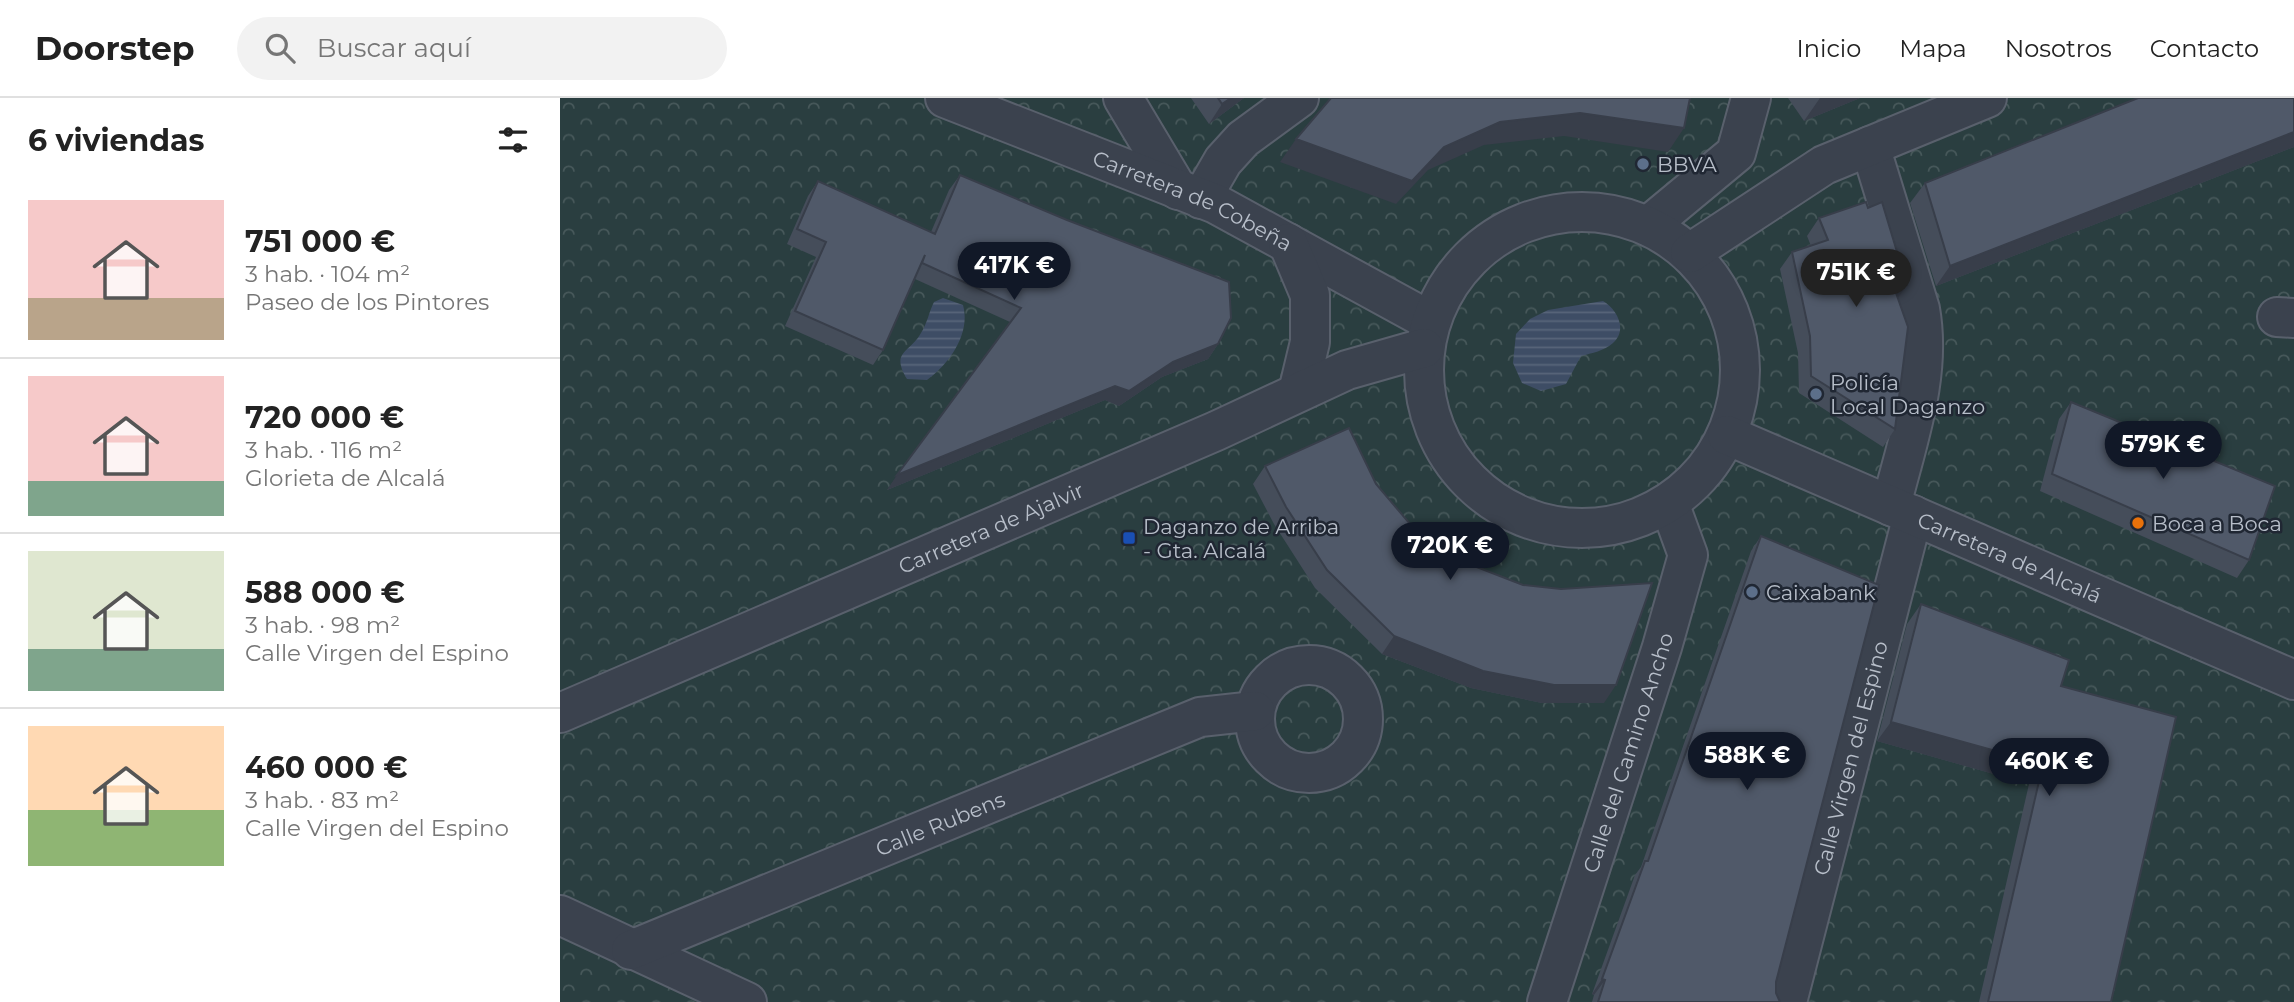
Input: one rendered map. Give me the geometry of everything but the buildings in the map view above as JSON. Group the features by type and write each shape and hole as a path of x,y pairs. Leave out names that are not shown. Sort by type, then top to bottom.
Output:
{"street":[{"name":"Carretera de Cobeña","path":"945,98 1190,194 1288,243 1427,334"},
{"path":"1123,98 1190,194 1237,146 1299,98"},
{"path":"1648,226 1736,153 1751,98"},
{"path":"1690,253 1824,165 1987,98"},
{"name":"Calle Virgen del Espino","path":"1787,1002 1902,511 1923,374 1925,336 1920,309 1870,146"},
{"path":"1596,211 1648,226 1690,253 1720,292 1738,338 1740,387 1727,435 1703,473 1669,503 1622,524 1570,529 1519,516 1475,489 1442,448 1424,400 1427,334 1455,274 1494,237 1543,216 1596,211"},
{"path":"1288,243 1310,295 1310,342 1298,392"},
{"name":"Carretera de Ajalvir","path":"564,714 1216,431 1427,334"},
{"name":"Carretera de Alcalá","path":"1727,435 2294,680"},
{"name":"Calle del Camino Ancho","path":"1547,1002 1662,647 1688,555 1669,503"},
{"name":"Calle Rubens","path":"631,950 1200,717 1255,711"},
{"path":"560,915 747,1002"}],"green space":[{"path":"560,98 2294,98 2294,1002 560,1002"}],"water":[{"path":"943,298 963,305 965,316 961,337 943,366 927,380 907,379 900,363 901,357 917,340 934,302"},
{"path":"1603,301 1613,309 1619,320 1620,332 1613,343 1602,350 1581,356 1566,384 1541,391 1522,383 1513,363 1516,334 1530,319 1548,310"}],"place":[{"name":"BBVA","path":"1643,164"},
{"name":"Policía Local Daganzo","path":"1816,394"},
{"name":"Boca a Boca","path":"2138,523"},
{"name":"Daganzo de Arriba - Gta. Alcalá","path":"1129,538"},
{"name":"Caixabank","path":"1752,592"}]}
